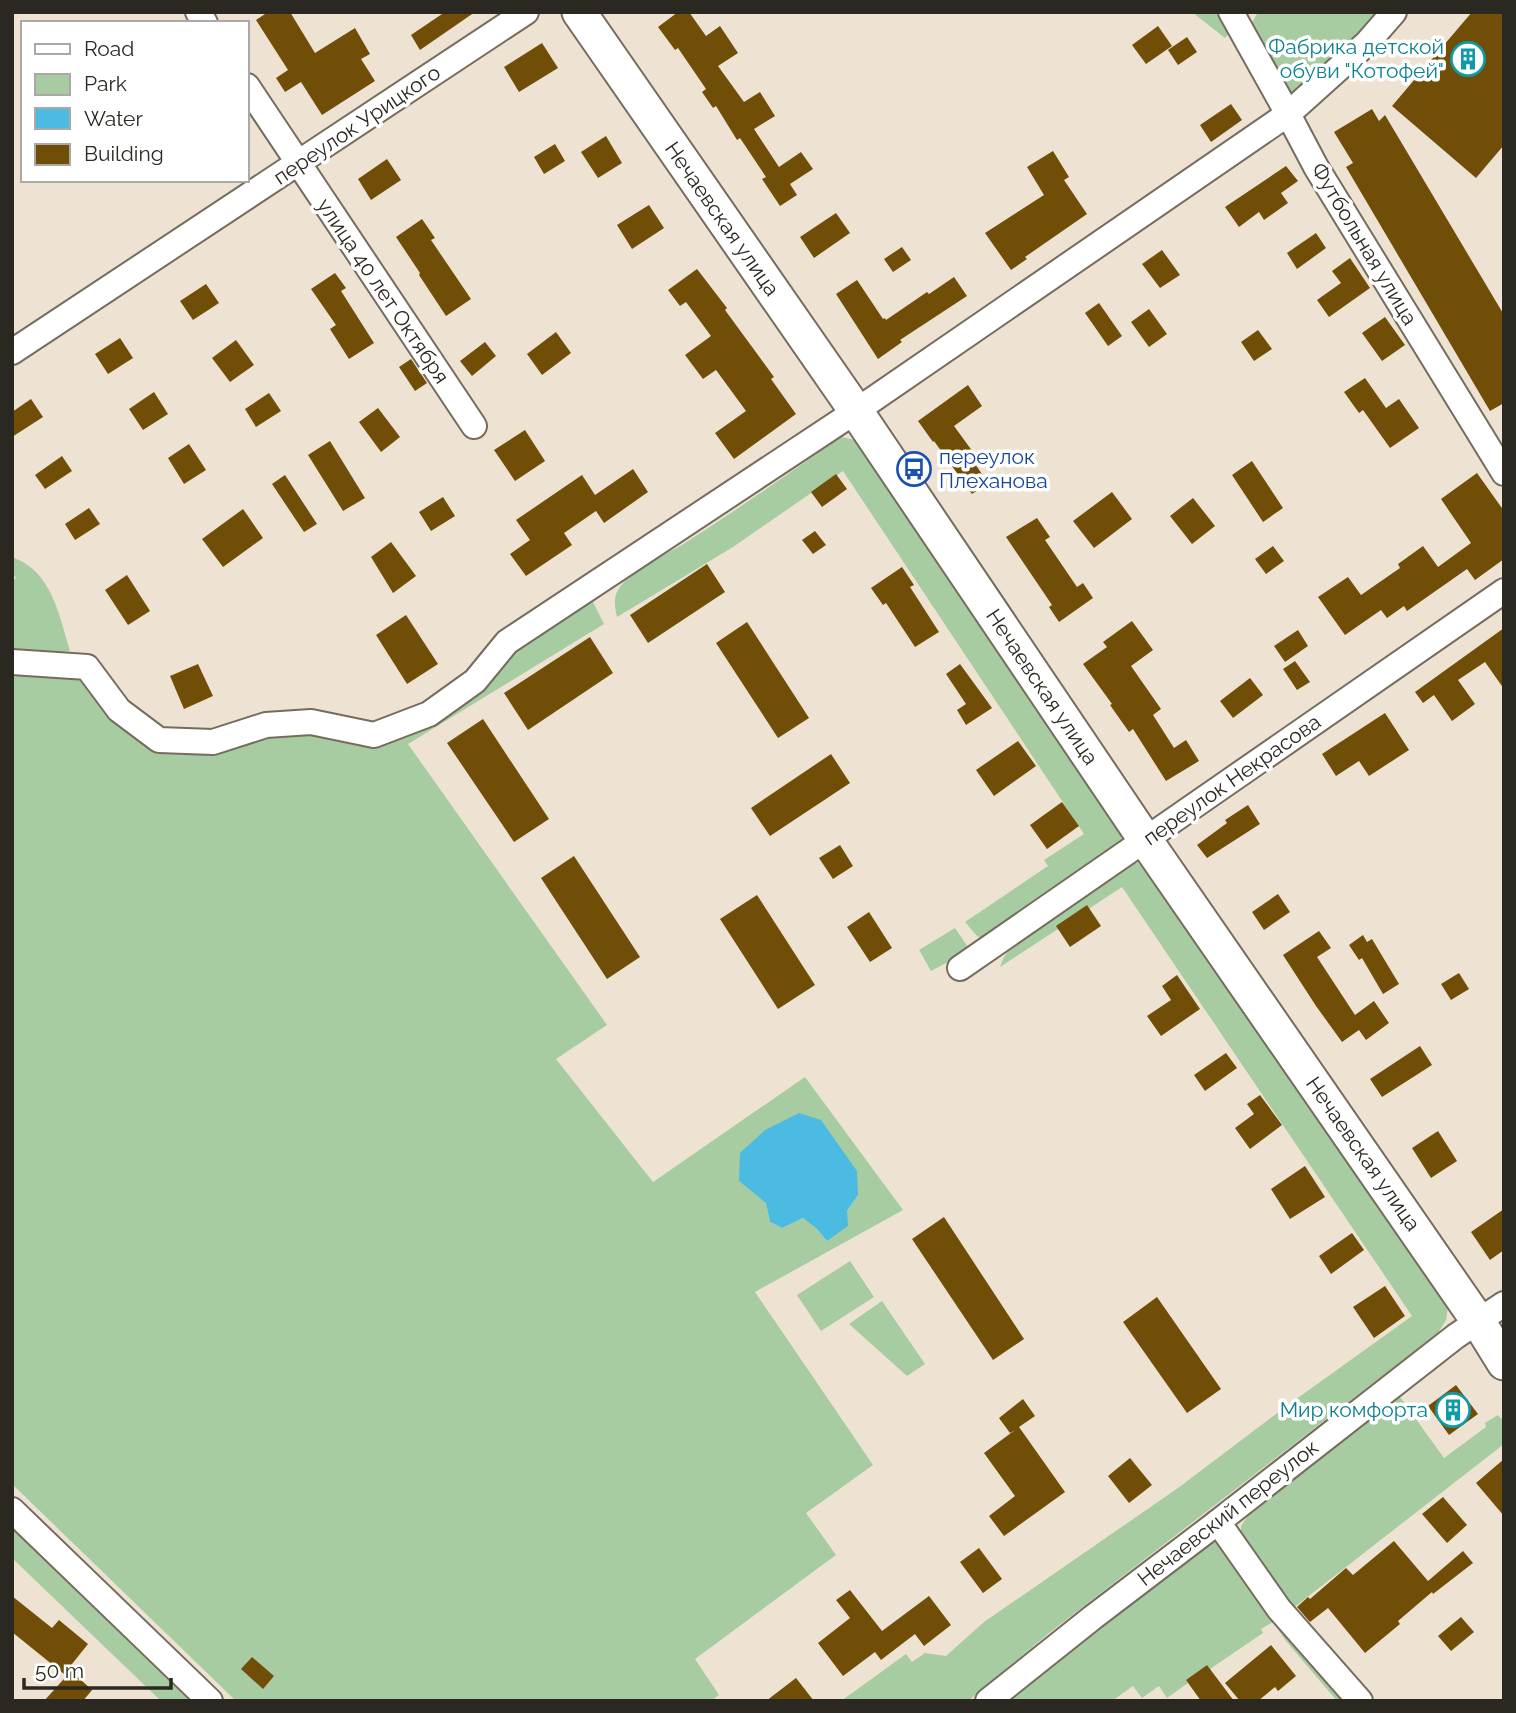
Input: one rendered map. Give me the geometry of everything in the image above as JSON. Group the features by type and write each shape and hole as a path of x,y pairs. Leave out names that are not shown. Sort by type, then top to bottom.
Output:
{"street":[{"name":"переулок Урицкого","path":"12,352 526,12"},
{"name":"Нечаевская улица","path":"579,12 856,411 1146,841 1491,1312 1504,1363"},
{"name":"Футбольная улица","path":"1231,12 1316,167 1504,473"},
{"path":"12,663 87,667 119,710 159,740 213,742 267,725 311,722 374,735 429,714 475,681 507,642 856,411 1289,114 1367,43 1394,12"},
{"name":"улица 40 лет Октября","path":"248,88 474,426"},
{"name":"переулок Некрасова","path":"960,968 1504,592"},
{"name":"Нечаевский переулок","path":"988,1701 1491,1312"},
{"path":"12,1510 210,1701"},
{"path":"1218,1522 1279,1609 1360,1701"}],"green space":[{"path":"1192,12 1248,12 1225,38"},
{"path":"1258,12 1381,12 1294,97 1250,26"},
{"path":"842,437 859,441 1122,835 1121,844 983,939 965,922 1048,866 1044,860 1084,834 843,471 733,547 617,617 616,593 631,575 707,529"},
{"path":"12,557 26,564 45,583 57,609 70,651 12,659 12,581 16,578 12,572"},
{"path":"592,600 604,624 408,744 607,1025 556,1059 653,1182 805,1077 903,1210 755,1292 873,1465 806,1513 836,1555 695,1659 719,1695 711,1701 236,1701 12,1484 12,669 75,674 129,731 261,730 335,733 444,713 492,679 512,654 565,615","holes":["858,1195 827,1241 803,1218 782,1228 770,1222 766,1203"]},
{"path":"1133,862 1145,864 1448,1307 1446,1320 1438,1333 1049,1633 968,1701 841,1701 906,1654 912,1662 925,1653 946,1656 984,1622 1178,1488 1412,1316 1122,887 1000,967 1019,937"},
{"path":"955,928 970,950 931,971 919,950"},
{"path":"850,1261 874,1297 821,1331 797,1295"},
{"path":"882,1301 925,1364 907,1376 849,1324"},
{"path":"1400,1397 1444,1458 1498,1415 1504,1422 1504,1444 1292,1609 1372,1701 1367,1701 1289,1611 1252,1557 1241,1534 1241,1526 1251,1511"},
{"path":"12,1525 195,1701 161,1701 12,1558"},
{"path":"1214,1542 1221,1543 1351,1701 1337,1701 1273,1622 1261,1629 1263,1633 1210,1669 1207,1665 1186,1680 1188,1683 1167,1698 1159,1686 1142,1698 1133,1686 1112,1701 1005,1701 1203,1547"}],"water":[{"path":"799,1113 821,1120 857,1171 858,1195 847,1211 848,1226 827,1241 803,1218 782,1228 770,1222 766,1203 739,1181 740,1153 765,1130"}],"building":[{"path":"268,12 290,12 315,53 355,28 370,54 361,59 375,81 322,115 301,82 285,92 276,78 288,70 256,20"},
{"path":"445,12 475,12 420,50 411,35"},
{"path":"678,12 689,12 706,36 720,26 738,53 718,66 744,102 760,92 775,116 754,129 779,167 801,152 813,169 790,184 797,195 780,206 762,179 766,177 740,138 737,140 716,106 713,108 702,92 706,89 678,48 675,50 658,27"},
{"name":"Фабрика детской обуви \"Котофей\"","path":"1472,12 1504,12 1504,145 1476,178 1392,106"},
{"path":"1158,26 1172,46 1146,64 1132,45"},
{"path":"1187,37 1197,52 1178,65 1168,50"},
{"path":"542,43 558,68 519,92 504,67"},
{"path":"1231,104 1242,120 1211,142 1200,125"},
{"path":"1372,109 1379,121 1385,115 1504,315 1504,403 1490,411 1346,167 1353,163 1334,132"},
{"path":"606,136 622,163 598,178 581,152"},
{"path":"555,144 565,161 544,174 534,157"},
{"path":"1053,151 1069,177 1064,180 1087,214 1025,257 1027,259 1011,270 985,233 1044,195 1027,167"},
{"path":"387,159 401,180 371,200 358,179"},
{"path":"1286,166 1298,181 1281,193 1288,203 1264,220 1259,212 1239,227 1225,207"},
{"path":"649,205 664,228 632,249 617,225"},
{"path":"836,213 850,233 814,258 800,237"},
{"path":"422,219 435,238 431,240 471,299 446,316 396,237"},
{"path":"1316,233 1326,248 1297,269 1287,253"},
{"path":"902,247 911,260 893,272 884,259"},
{"path":"1162,250 1180,275 1160,288 1142,264"},
{"path":"1350,258 1370,288 1329,317 1317,300 1341,283 1332,271"},
{"path":"697,269 727,308 725,310 774,377 771,379 796,414 734,459 715,433 746,411 716,370 703,379 685,355 711,336 686,302 680,306 668,290"},
{"path":"335,273 346,288 341,291 374,343 349,359 330,329 336,325 311,289"},
{"path":"954,277 967,296 900,340 902,342 878,359 836,294 857,280 886,320"},
{"path":"206,284 219,303 193,320 180,301"},
{"path":"1099,303 1122,336 1108,346 1085,313"},
{"path":"1149,309 1167,334 1149,347 1131,322"},
{"path":"1385,317 1405,345 1382,361 1362,333"},
{"path":"1258,330 1272,349 1254,361 1241,342"},
{"path":"556,332 571,353 542,375 527,354"},
{"path":"120,338 133,358 108,374 95,354"},
{"path":"236,340 254,365 230,382 212,358"},
{"path":"485,342 496,356 472,376 460,361"},
{"path":"411,359 427,383 415,391 399,367"},
{"path":"1365,378 1386,408 1399,399 1419,428 1390,448 1363,410 1359,413 1344,392"},
{"path":"968,385 982,406 954,426 973,452 969,455 988,483 972,494 918,421"},
{"path":"154,392 168,414 143,430 129,409"},
{"path":"269,393 281,411 256,427 245,409"},
{"path":"31,399 43,417 12,437 12,412"},
{"path":"378,408 400,437 381,452 359,422"},
{"path":"525,430 545,461 515,481 494,450"},
{"path":"330,441 365,498 343,511 308,455"},
{"path":"189,444 206,470 184,484 168,458"},
{"path":"62,456 72,471 45,489 35,475"},
{"path":"1252,461 1283,508 1263,522 1232,475"},
{"path":"633,469 648,492 604,523 596,511 564,533 572,545 526,576 510,554 530,540 516,520 582,475 595,495"},
{"path":"1477,473 1504,511 1504,559 1475,580 1467,569 1407,611 1404,606 1387,618 1381,610 1345,635 1318,597 1348,577 1361,595 1400,568 1398,564 1423,546 1438,567 1471,543 1441,499"},
{"path":"836,474 847,489 822,507 811,492"},
{"path":"285,475 317,524 304,532 272,484"},
{"path":"1112,492 1132,519 1094,548 1073,521"},
{"path":"443,497 455,516 431,531 419,512"},
{"path":"1193,498 1215,526 1192,544 1170,516"},
{"path":"89,508 100,524 75,540 65,524"},
{"path":"243,509 263,538 223,567 202,539"},
{"path":"1037,518 1050,537 1045,540 1077,587 1083,583 1093,598 1059,622 1049,607 1052,605 1006,537"},
{"path":"815,531 826,545 813,554 802,540"},
{"path":"391,542 416,576 393,593 371,557"},
{"path":"1273,546 1284,561 1266,574 1255,559"},
{"path":"707,564 725,592 648,643 630,615"},
{"path":"902,567 914,585 910,587 939,632 915,647 886,603 883,605 871,588"},
{"path":"127,575 150,611 128,625 105,590"},
{"path":"406,615 438,664 407,684 376,635"},
{"path":"1132,621 1153,650 1131,666 1161,709 1153,715 1174,748 1186,740 1199,761 1166,781 1133,729 1129,732 1083,664 1107,647 1103,642"},
{"path":"747,622 809,718 778,738 716,643"},
{"path":"1504,628 1504,689 1485,662 1458,680 1475,704 1452,721 1434,695 1423,703 1415,692"},
{"path":"1298,630 1308,646 1285,662 1274,646"},
{"path":"590,637 613,673 528,730 504,693"},
{"path":"1295,661 1310,682 1297,690 1283,669"},
{"path":"198,664 213,696 184,709 170,676"},
{"path":"960,664 992,708 966,725 957,710 966,704 946,674"},
{"path":"1250,678 1263,695 1233,718 1220,701"},
{"path":"1385,713 1409,750 1369,776 1359,761 1336,776 1322,754"},
{"path":"483,719 549,819 514,842 447,743"},
{"path":"1018,741 1036,766 994,796 976,770"},
{"path":"831,754 850,783 770,836 751,808"},
{"path":"1062,802 1079,826 1047,849 1030,825"},
{"path":"1248,805 1260,824 1207,858 1197,845 1227,823 1225,820"},
{"path":"840,845 853,866 833,879 819,858"},
{"path":"574,856 640,957 607,979 541,878"},
{"path":"1278,894 1290,912 1264,930 1252,912"},
{"path":"757,895 815,985 778,1009 720,919"},
{"path":"1087,905 1101,926 1070,947 1056,926"},
{"path":"869,912 892,948 870,962 847,927"},
{"path":"1319,931 1331,948 1317,957 1355,1015 1374,1001 1389,1023 1366,1040 1359,1030 1342,1042 1283,955"},
{"path":"1363,935 1367,942 1372,939 1399,984 1383,994 1362,958 1359,960 1349,945"},
{"path":"1459,973 1469,989 1451,1000 1441,984"},
{"path":"1177,975 1200,1009 1161,1036 1147,1016 1171,1000 1162,986"},
{"path":"1420,1046 1432,1065 1382,1097 1370,1079"},
{"path":"1226,1053 1237,1068 1205,1091 1194,1075"},
{"path":"1260,1095 1282,1125 1250,1149 1235,1128 1254,1114 1247,1104"},
{"path":"1438,1131 1457,1161 1431,1178 1412,1148"},
{"path":"1305,1166 1325,1197 1290,1219 1271,1189"},
{"path":"1504,1209 1504,1250 1490,1260 1471,1232"},
{"path":"944,1217 1024,1339 993,1360 912,1239"},
{"path":"1352,1233 1364,1250 1331,1274 1319,1256"},
{"path":"1385,1286 1405,1316 1374,1338 1353,1307"},
{"path":"1157,1297 1221,1389 1187,1413 1123,1322"},
{"name":"Мир комфорта","path":"1456,1385 1478,1414 1449,1435 1428,1406"},
{"path":"1023,1399 1035,1416 1019,1427 1065,1492 1004,1536 989,1516 1015,1496 984,1453 1015,1430 1010,1433 999,1418"},
{"path":"1130,1458 1152,1485 1129,1503 1108,1476"},
{"path":"1504,1459 1504,1516 1476,1483"},
{"path":"1443,1497 1467,1525 1447,1543 1422,1514"},
{"path":"1394,1541 1428,1581 1463,1551 1473,1563 1433,1594 1432,1592 1398,1621 1400,1624 1365,1653 1328,1608 1310,1622 1297,1607 1346,1568 1353,1575"},
{"path":"979,1548 1002,1579 983,1593 960,1562"},
{"path":"850,1590 882,1631 929,1596 951,1625 924,1646 915,1634 881,1660 875,1652 843,1676 818,1643 850,1618 836,1600"},
{"path":"12,1596 52,1628 59,1620 88,1644 64,1674 12,1632"},
{"path":"1461,1617 1474,1632 1451,1651 1438,1636"},
{"path":"1271,1645 1296,1676 1278,1691 1275,1687 1258,1701 1240,1701 1225,1683"},
{"path":"252,1657 274,1676 263,1689 241,1669"},
{"path":"1207,1665 1234,1701 1201,1701 1186,1680"},
{"path":"71,1671 92,1690 83,1701 44,1701"},
{"path":"796,1678 814,1701 766,1701"}],"place":[{"name":"Фабрика детской обуви \"Котофей\"","path":"1468,59"},
{"name":"переулок Плеханова","path":"914,469"},
{"name":"Мир комфорта","path":"1453,1410"}]}
